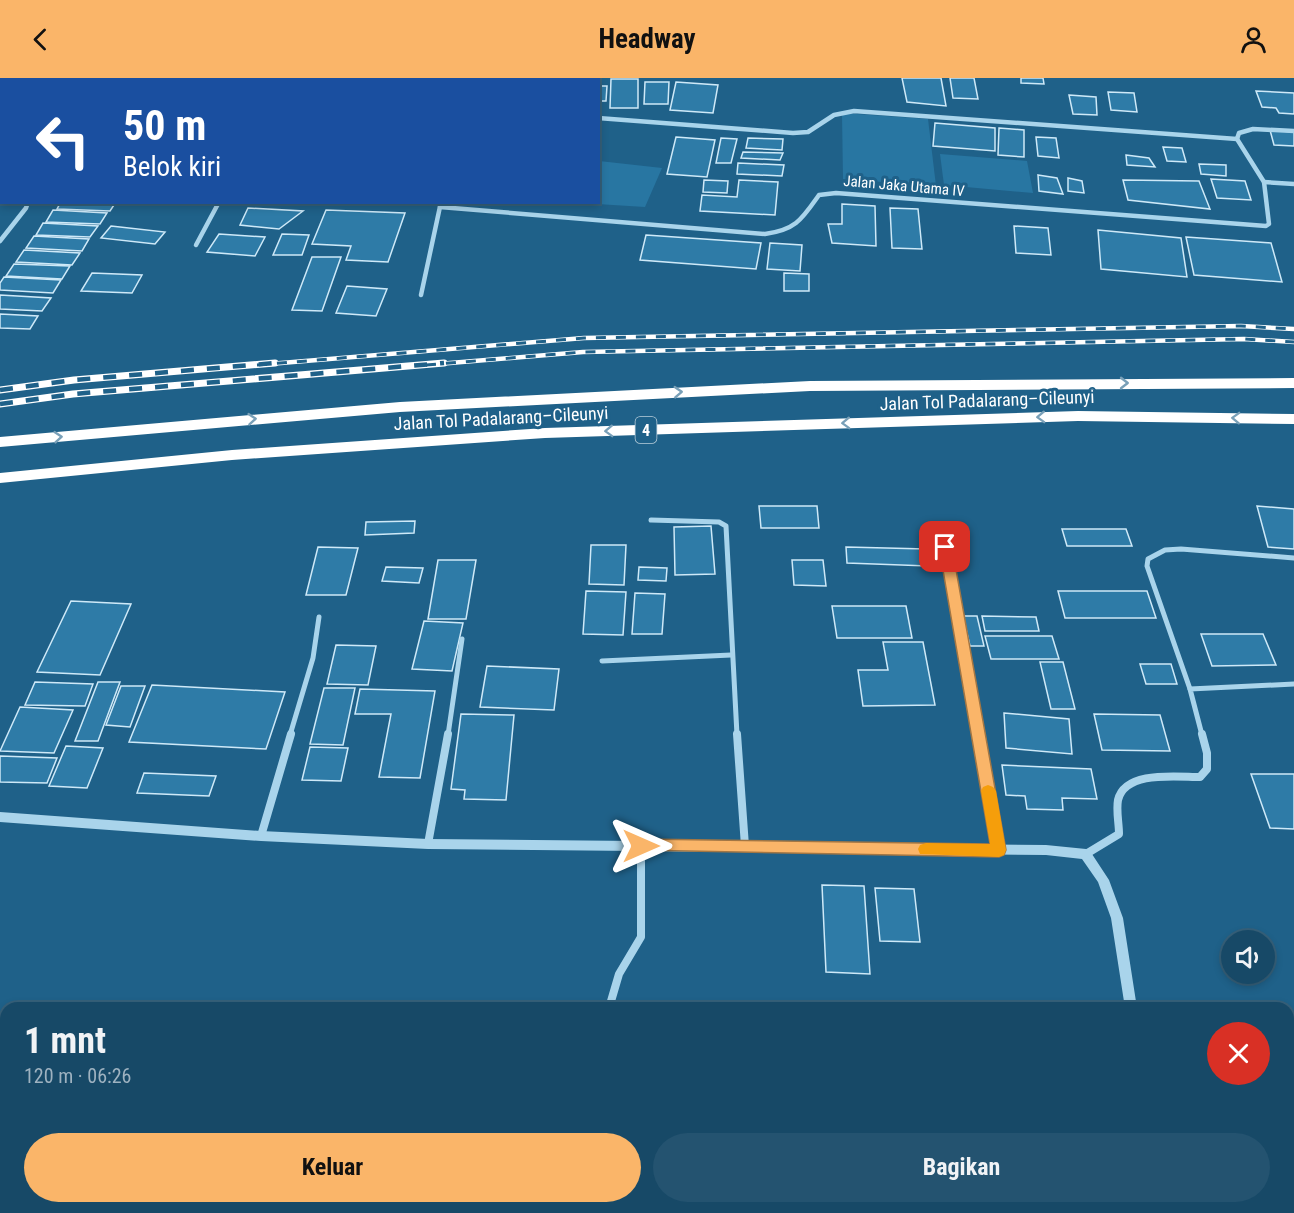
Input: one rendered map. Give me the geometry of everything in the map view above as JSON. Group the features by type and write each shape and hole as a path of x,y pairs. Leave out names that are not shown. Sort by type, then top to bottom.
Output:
{"highway":[{"name":"Jalan Tol Padalarang–Cileunyi","path":"0,442 400,407 798,387 1294,383"},
{"name":"Jalan Tol Padalarang–Cileunyi","path":"0,478 232,455 545,433 1078,416 1294,419"}],"street":[{"path":"600,118 794,133 808,132 834,115 854,111 1237,139"},
{"path":"1237,139 1239,133 1253,129 1294,131"},
{"path":"1237,139 1264,182 1294,184"},
{"name":"Jalan Jaka Utama IV","path":"441,205 765,234 785,232 796,226 819,195 836,193 1266,226 1269,224 1264,182"},
{"path":"0,242 27,204"},
{"path":"196,245 218,204"},
{"path":"421,295 441,205"},
{"path":"651,520 719,522 726,525 731,655 745,846"},
{"path":"945,547 999,850"},
{"path":"0,817 261,836 428,844 1046,850 1086,854 1119,834 1118,799 1125,786 1142,778 1200,777 1206,769 1207,753 1194,713 1190,689 1147,566 1148,559 1165,550 1181,549 1294,558"},
{"path":"261,836 313,658 319,617"},
{"path":"428,844 455,698 462,639"},
{"path":"602,661 731,655"},
{"path":"1190,689 1294,684"},
{"path":"611,1002 619,974 641,937 641,846"},
{"path":"1086,854 1103,880 1117,918 1130,1002"}],"shaded area":[{"path":"842,113 928,119 936,186 843,179"},
{"path":"940,154 1027,161 1033,193 944,185"},
{"path":"600,161 662,168 645,207 597,204 600,204"}],"building":[{"path":"902,78 941,78 946,106 907,102"},
{"path":"950,78 974,78 978,99 953,98"},
{"path":"1021,78 1043,78 1044,84 1021,83"},
{"path":"611,79 638,79 638,108 610,108"},
{"path":"645,82 669,82 668,104 644,104"},
{"path":"676,82 718,85 713,113 670,110"},
{"path":"600,86 607,86 606,101 600,101"},
{"path":"1256,91 1294,93 1294,114 1279,113 1276,108 1262,107"},
{"path":"1108,92 1134,93 1137,112 1111,110"},
{"path":"1069,95 1096,97 1097,115 1073,114"},
{"path":"935,123 995,128 995,151 933,146"},
{"path":"999,128 1024,130 1024,157 998,155"},
{"path":"1270,130 1294,132 1294,146 1274,145"},
{"path":"676,137 715,140 707,177 667,174"},
{"path":"1036,137 1056,138 1059,158 1038,156"},
{"path":"721,138 737,139 731,163 716,163"},
{"path":"748,138 783,139 782,150 746,148"},
{"path":"1163,147 1182,148 1186,162 1167,161"},
{"path":"743,152 783,153 780,160 741,158"},
{"path":"1126,155 1149,158 1155,167 1127,165"},
{"path":"738,163 784,165 782,176 737,174"},
{"path":"1199,164 1226,165 1226,176 1201,174"},
{"path":"1038,175 1057,178 1063,194 1039,191"},
{"path":"1068,178 1082,181 1084,193 1068,191"},
{"path":"1211,179 1245,181 1251,200 1217,198"},
{"path":"704,180 728,181 727,193 703,192"},
{"path":"739,180 778,182 775,215 700,211 702,195 737,197"},
{"path":"1123,180 1199,181 1210,209 1128,200"},
{"path":"60,204 115,204 110,211 57,209"},
{"path":"842,204 875,206 876,246 832,243 828,224 842,224"},
{"path":"248,208 303,211 279,229 240,225"},
{"path":"890,208 918,209 922,249 892,248"},
{"path":"53,210 107,213 100,224 46,222"},
{"path":"326,210 405,213 388,262 346,260 351,246 312,244"},
{"path":"43,223 98,226 90,237 36,235"},
{"path":"111,226 165,232 155,244 101,238"},
{"path":"1014,226 1048,228 1051,255 1016,253"},
{"path":"1098,230 1181,238 1187,277 1101,269"},
{"path":"219,234 265,237 255,256 207,252"},
{"path":"282,234 309,235 302,255 273,255"},
{"path":"646,235 761,243 756,269 640,260"},
{"path":"34,236 89,239 82,251 26,248"},
{"path":"1186,237 1271,243 1282,282 1194,275"},
{"path":"770,243 802,245 800,271 767,269"},
{"path":"24,250 80,253 72,265 16,262"},
{"path":"312,257 341,257 322,311 292,310"},
{"path":"14,264 70,266 62,279 6,276"},
{"path":"92,273 142,275 132,293 81,291"},
{"path":"784,273 809,274 809,291 784,291"},
{"path":"4,277 61,280 53,293 0,290 0,283"},
{"path":"347,286 387,289 376,316 336,313"},
{"path":"0,295 51,298 42,311 0,309"},
{"path":"0,314 38,316 30,329 0,328"},
{"path":"759,506 817,506 819,528 761,528"},
{"path":"1257,506 1294,509 1294,549 1268,547"},
{"path":"415,521 414,533 365,535 366,522"},
{"path":"711,526 715,574 675,575 674,527"},
{"path":"1062,529 1126,529 1132,546 1067,546"},
{"path":"591,545 626,545 624,585 589,584"},
{"path":"318,547 358,548 346,595 306,595"},
{"path":"846,547 926,549 928,566 847,563"},
{"path":"438,560 476,560 466,619 428,619"},
{"path":"792,560 823,560 826,586 794,585"},
{"path":"386,567 423,568 419,583 382,581"},
{"path":"639,567 667,568 666,581 638,580"},
{"path":"586,591 626,592 623,635 583,634"},
{"path":"1058,591 1147,591 1156,618 1065,618"},
{"path":"635,593 665,594 662,634 632,634"},
{"path":"71,601 131,604 100,675 37,672"},
{"path":"832,606 906,606 912,638 837,638"},
{"path":"963,616 977,616 984,646 970,646"},
{"path":"982,616 1036,617 1039,631 985,631"},
{"path":"424,621 463,623 452,671 412,669"},
{"path":"1201,634 1263,634 1276,665 1212,666"},
{"path":"985,636 1052,636 1059,659 991,659"},
{"path":"883,642 923,642 935,705 863,706 858,670 888,670"},
{"path":"336,645 376,646 368,685 327,684"},
{"path":"1040,662 1063,662 1075,709 1051,709"},
{"path":"1140,664 1171,664 1177,684 1146,684"},
{"path":"487,666 559,669 554,710 480,707"},
{"path":"35,682 93,684 85,706 25,705"},
{"path":"98,682 120,682 98,741 75,741"},
{"path":"152,685 285,692 266,749 129,742"},
{"path":"121,686 145,686 130,727 106,725"},
{"path":"324,688 355,688 343,745 310,744"},
{"path":"360,689 435,691 420,778 379,777 391,714 355,714"},
{"path":"20,707 73,710 54,753 0,751"},
{"path":"1004,713 1069,719 1072,754 1006,748"},
{"path":"461,714 514,715 506,800 464,799 465,790 451,789"},
{"path":"1094,714 1160,715 1170,751 1102,750"},
{"path":"66,746 103,748 87,788 49,786"},
{"path":"310,747 348,748 341,781 302,780"},
{"path":"0,756 57,758 47,783 0,782"},
{"path":"1002,765 1091,769 1097,799 1062,798 1063,810 1027,809 1025,796 1006,795"},
{"path":"144,773 216,776 209,796 137,793"},
{"path":"1251,774 1294,774 1294,829 1270,828"},
{"path":"822,885 864,886 870,974 826,972"},
{"path":"875,888 914,889 920,942 880,941"}],"railway":[{"path":"257,365 584,338 1241,326 1294,329"},
{"path":"426,365 583,352 1244,339 1294,342"},
{"path":"0,390 74,380 275,363"},
{"path":"0,404 73,394 444,363"}],"slow traffic":[{"path":"926,849 999,850 988,791"}],"route":[{"path":"641,846 999,850 945,547"}]}
